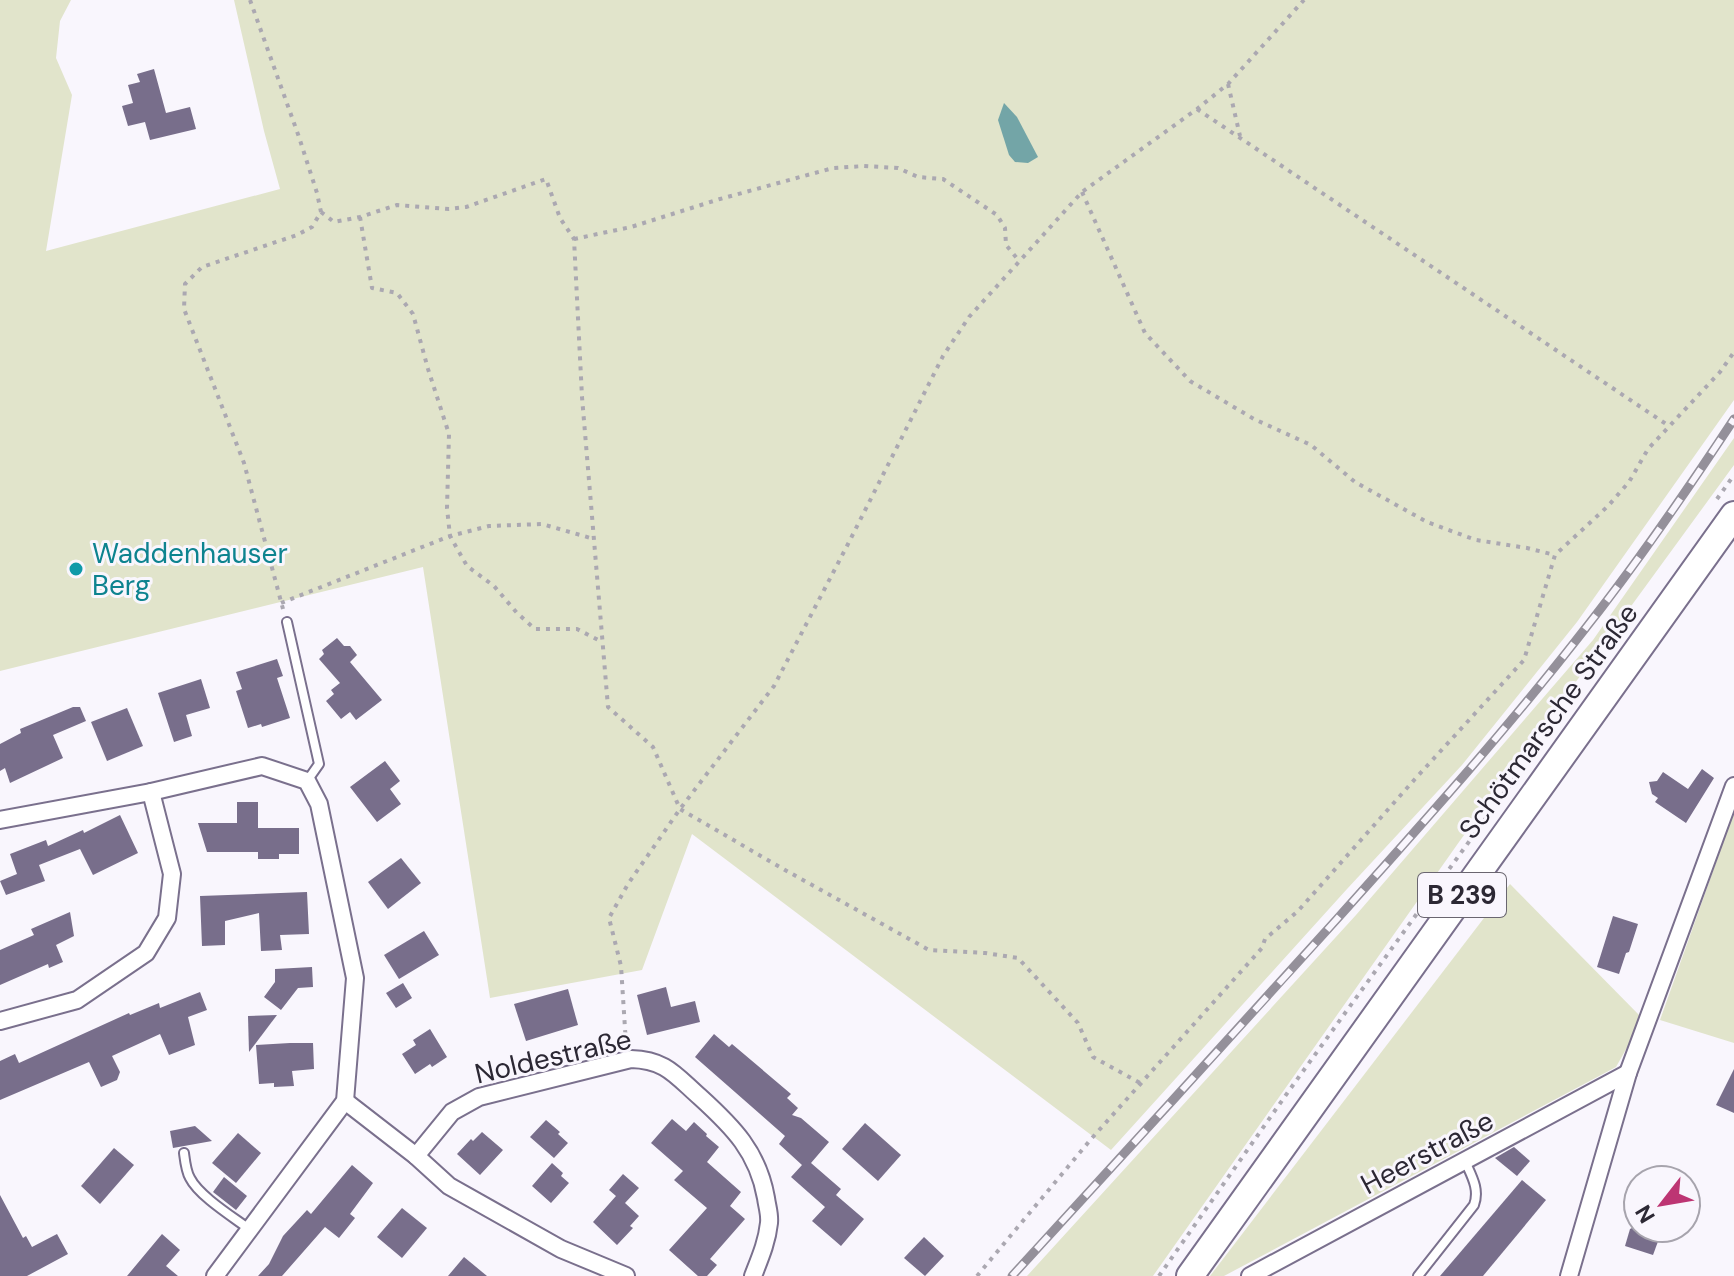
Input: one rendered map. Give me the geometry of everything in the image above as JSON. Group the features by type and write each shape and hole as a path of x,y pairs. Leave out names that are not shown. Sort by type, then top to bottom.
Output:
{"main road":[{"name":"Schötmarsche Straße","path":"1190,1276 1723,510"}],"street":[{"path":"0,820 151,792 262,766 307,781 319,804 355,978 345,1101 215,1276"},
{"path":"1569,1276 1628,1073 1734,786"},
{"path":"0,1021 77,1000 146,953 167,918 172,874 151,792"},
{"name":"Noldestraße","path":"416,1156 452,1112 479,1097 631,1059 649,1060 675,1075 734,1128 754,1157 764,1186 770,1219 764,1249 753,1276"},
{"name":"Heerstraße","path":"1250,1276 1628,1073"},
{"path":"345,1101 449,1186 561,1249 626,1276"}],"lane":[{"path":"287,622 319,764 307,781"},
{"path":"184,1153 188,1175 194,1185 250,1229"},
{"path":"1418,1276 1474,1205 1478,1195 1465,1161"}],"path":[{"path":"250,0 299,137 321,212 334,222 397,205 449,209 466,207 546,179 560,218 574,239 582,397 608,707 653,747 680,809 929,950 1018,958 1078,1023 1093,1057 1142,1084"},
{"path":"631,1059 626,1044 621,966 609,918 628,884 680,809 774,686 943,356 969,317 1082,192 1228,84 1304,0"},
{"path":"1228,84 1241,139"},
{"path":"1197,109 1669,426"},
{"path":"574,239 631,227 833,168 864,166 898,168 918,177 943,179 997,215 1005,228 1006,245 1020,262"},
{"path":"1082,192 1145,333 1190,381 1254,419 1311,445 1355,482 1427,522 1476,540 1555,555"},
{"path":"287,622 244,463 184,309 185,284 202,267 297,235 312,227 321,212"},
{"path":"360,217 372,288 397,293 413,314 449,434 447,508 450,536 467,566 494,586 535,629 577,629 603,642"},
{"path":"977,1276 1092,1138 1262,948 1265,939 1298,911 1524,660 1555,555 1608,506 1629,482 1648,449 1720,372 1734,352"},
{"path":"1723,510 1734,475"},
{"path":"281,603 450,536 489,526 542,524 594,539"},
{"path":"1159,1276 1523,768"}],"green space":[{"path":"0,0 71,0 60,21 56,58 72,95 46,251 280,189 234,0 1734,0 1734,400 1577,622 1462,765 1111,1150 692,834 642,970 490,998 423,567 0,671"},
{"path":"1734,438 1734,465 1459,842 1153,1276 1027,1276 1356,915 1593,640"},
{"path":"1734,812 1734,1043 1660,1020"},
{"path":"1510,884 1643,1019 1616,1067 1224,1276 1210,1276"}],"water":[{"path":"1004,103 1017,117 1038,157 1028,163 1015,162 1009,155 998,120"}],"building":[{"path":"154,69 166,113 190,107 196,129 150,140 145,122 128,126 122,106 133,103 128,85 140,82 137,74"},
{"path":"337,638 357,655 350,662 382,700 356,720 350,712 341,719 326,701 334,694 331,690 340,683 319,659 324,654 322,650"},
{"path":"277,659 283,676 277,678 290,718 248,728 236,691 242,689 236,672"},
{"path":"201,679 210,708 186,715 192,736 174,742 158,693"},
{"path":"73,707 80,707 86,721 53,735 63,758 10,783 5,768 0,771 0,744 21,733 20,729"},
{"path":"127,708 143,746 107,761 91,722"},
{"path":"385,761 400,781 390,789 401,804 377,822 350,787"},
{"path":"1702,769 1714,778 1686,823 1655,802 1658,798 1652,794 1649,782 1657,781 1663,772 1688,789"},
{"path":"237,802 258,802 258,828 299,828 299,854 279,854 279,859 258,859 258,852 207,852 198,823 237,823"},
{"path":"120,815 138,853 93,875 80,849 39,865 45,881 6,895 0,881 17,874 10,854 46,840 48,846"},
{"path":"401,858 421,883 388,909 368,882"},
{"path":"307,892 309,934 280,935 282,950 261,951 259,913 225,921 225,945 202,946 200,896"},
{"path":"70,912 74,936 56,945 63,962 49,968 48,964 0,985 0,950 34,935 31,929"},
{"path":"1613,916 1638,924 1619,974 1597,967"},
{"path":"424,931 439,955 399,979 384,955"},
{"path":"312,967 313,987 298,988 281,1010 264,997 275,982 275,969"},
{"path":"403,983 412,998 396,1008 386,993"},
{"path":"666,987 671,1007 695,1001 700,1022 647,1035 637,995"},
{"path":"568,989 578,1025 526,1041 514,1004"},
{"path":"200,992 207,1010 188,1017 195,1045 169,1055 160,1034 112,1056 120,1072 117,1080 101,1087 89,1062 0,1100 0,1061 15,1054 19,1063 129,1013 159,1003 160,1008"},
{"path":"277,1015 249,1052 248,1016"},
{"path":"430,1029 447,1057 415,1074 402,1054 416,1045 413,1040"},
{"path":"714,1034 729,1047 732,1044 791,1094 787,1098 798,1108 792,1115 801,1118 829,1142 811,1163 841,1189 836,1195 864,1219 841,1246 812,1221 825,1207 791,1177 802,1165 779,1144 785,1136 695,1057"},
{"path":"313,1043 314,1069 292,1071 294,1086 259,1084 256,1045"},
{"path":"1734,1069 1734,1113 1716,1105"},
{"path":"672,1119 686,1131 694,1122 707,1134 719,1147 707,1162 741,1192 730,1206 745,1219 710,1259 717,1265 707,1276 698,1276 669,1250 707,1208 674,1180 683,1171 651,1143"},
{"path":"546,1120 568,1143 554,1158 530,1137"},
{"path":"865,1123 901,1155 878,1181 842,1149"},
{"path":"195,1126 212,1141 173,1148 170,1131"},
{"path":"482,1132 503,1150 480,1175 457,1154"},
{"path":"238,1133 261,1153 236,1183 212,1163"},
{"path":"1514,1147 1530,1161 1517,1176 1495,1158"},
{"path":"114,1148 134,1165 100,1204 81,1186"},
{"path":"552,1163 569,1183 551,1203 532,1186"},
{"path":"352,1165 373,1183 350,1214 355,1218 339,1238 325,1227 282,1276 258,1276 269,1264 283,1236 307,1210 311,1214"},
{"path":"623,1174 639,1188 625,1203 639,1216 630,1226 633,1228 617,1245 593,1222 616,1196 609,1190"},
{"path":"224,1177 247,1196 236,1210 213,1192"},
{"path":"1522,1180 1546,1200 1483,1276 1440,1276"},
{"path":"0,1195 23,1238 26,1236 32,1247 57,1234 68,1254 27,1276 0,1276"},
{"path":"402,1208 427,1228 402,1258 377,1237"},
{"path":"162,1234 180,1250 166,1266 178,1276 127,1276"},
{"path":"924,1237 944,1256 925,1276 904,1258"},
{"path":"1626,1244 1657,1244 1653,1255"},
{"path":"464,1257 487,1276 448,1276"}],"railway":[{"path":"1012,1276 1497,738 1626,575 1734,419"}],"place":[{"name":"Waddenhauser Berg","path":"76,569"}]}
